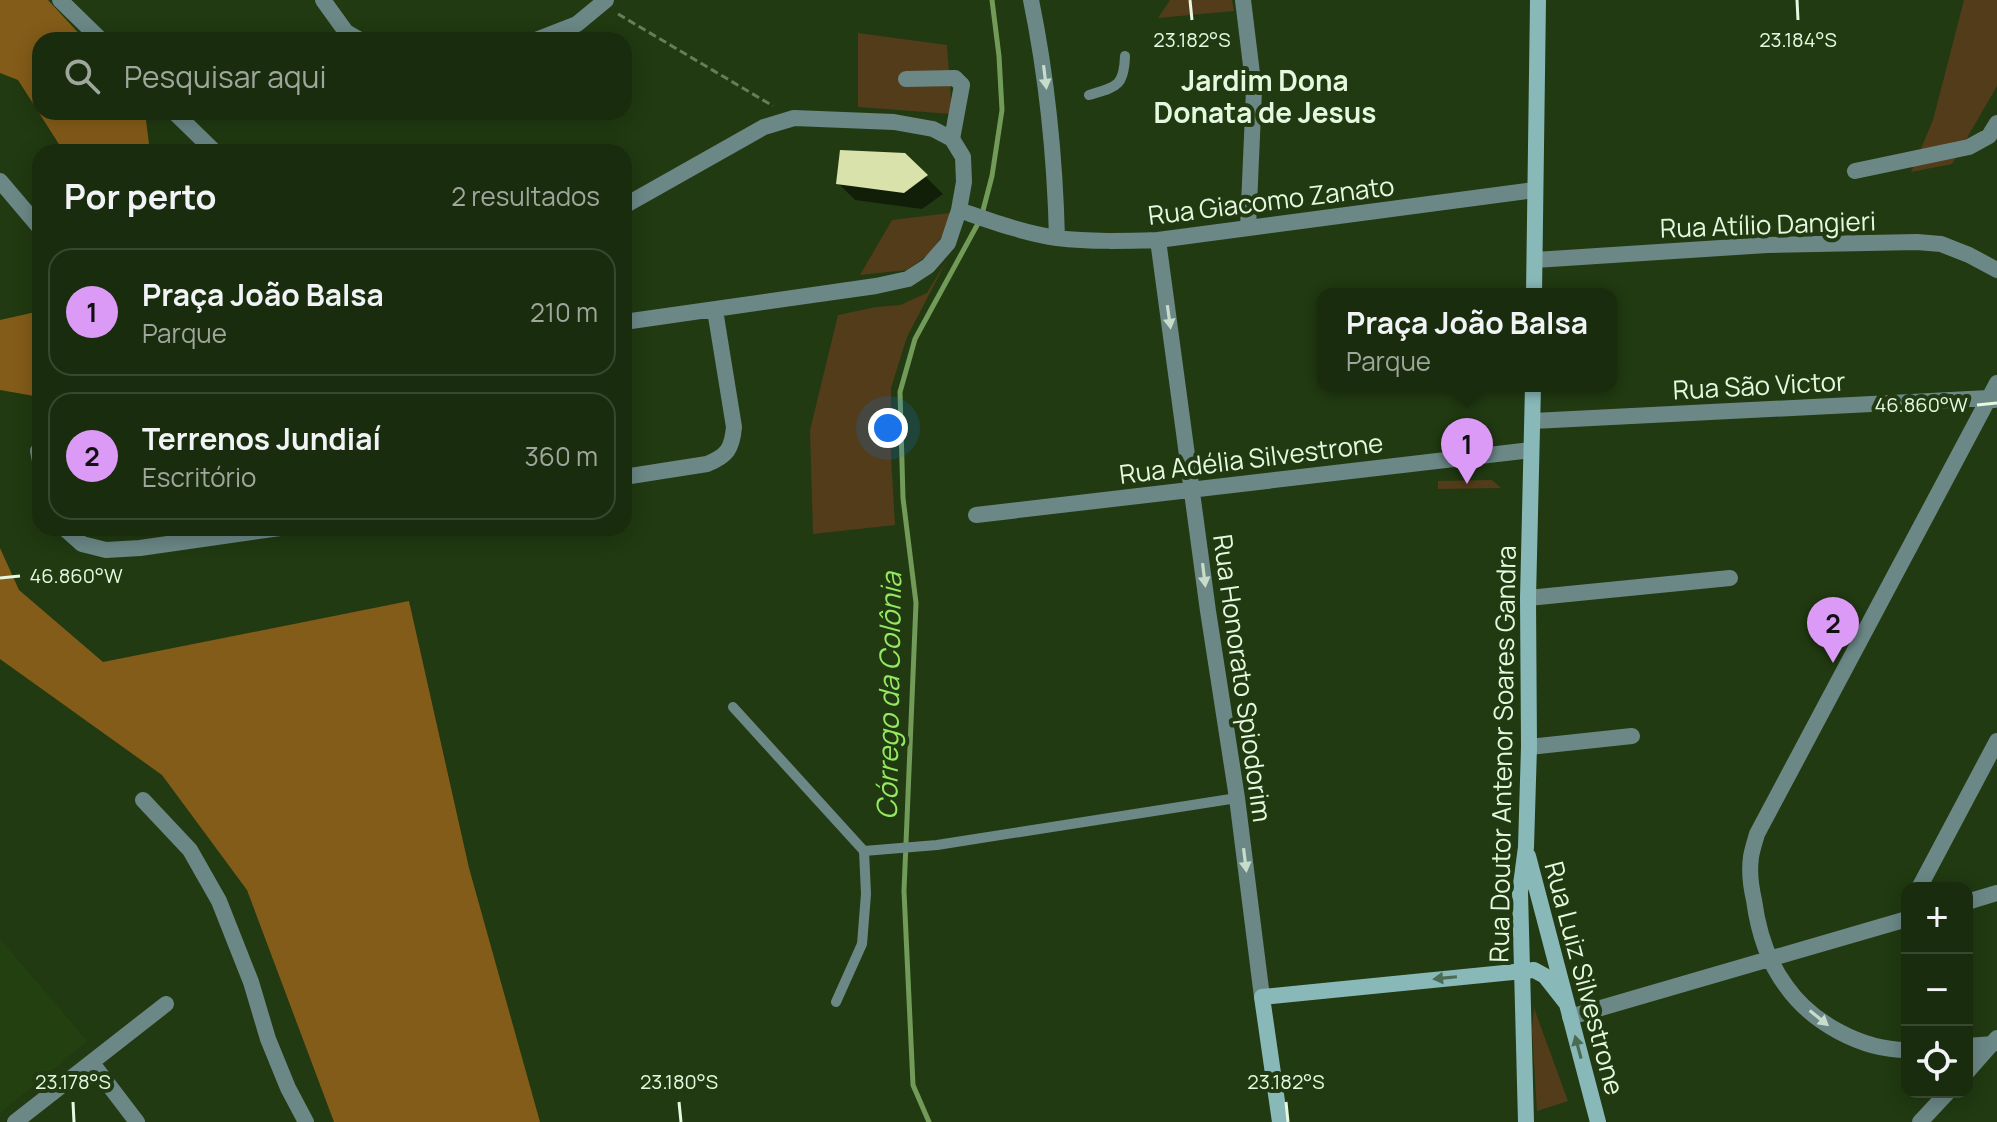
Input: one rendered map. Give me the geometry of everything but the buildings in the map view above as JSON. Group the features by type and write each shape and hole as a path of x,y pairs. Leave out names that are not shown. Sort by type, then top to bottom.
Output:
{"main road":[{"path":"1534,288 1538,0"},
{"name":"Rua Doutor Antenor Soares Gandra","path":"1526,1122 1520,892 1526,847 1529,747 1528,598 1533,392"},
{"name":"Rua Luiz Silvestrone","path":"1526,847 1598,1122"},
{"path":"1262,997 1534,970 1545,976 1568,1010"},
{"name":"Rua Honorato Spiodorim","path":"1262,997 1280,1122"}],"street":[{"path":"60,0 93,32"},
{"path":"323,0 346,32"},
{"path":"1031,0 1045,83 1056,185 1057,238"},
{"path":"1243,0 1254,90 1248,228"},
{"path":"556,32 577,24 604,2"},
{"path":"906,79 955,78 962,85 952,139"},
{"path":"632,201 764,127 794,118 894,122 933,129 952,139 963,157 965,212 948,243 928,266 908,279 632,321"},
{"path":"182,120 207,144"},
{"path":"1855,171 1969,147 1989,136 1997,123"},
{"path":"0,181 32,219"},
{"name":"Rua Giacomo Zanato","path":"965,212 1057,238 1158,240 1534,190"},
{"name":"Rua Honorato Spiodorim","path":"1158,240 1262,997"},
{"name":"Rua Atílio Dangieri","path":"1535,260 1767,245 1917,242 1941,244 1997,270"},
{"path":"632,476 707,464 720,459 728,451 734,427 715,310"},
{"path":"1901,1050 1855,1039 1822,1023 1786,987 1770,959 1756,919 1750,858 1757,834 1994,394"},
{"name":"Rua São Victor","path":"1533,421 1994,394"},
{"name":"Rua Adélia Silvestrone","path":"976,515 1531,450"},
{"path":"73,536 82,544 106,550 223,536"},
{"path":"1528,598 1730,578"},
{"path":"1529,747 1632,736"},
{"path":"1922,882 1997,741"},
{"path":"143,800 190,850 219,901 251,982 268,1039 306,1122"},
{"path":"1973,900 1997,893"},
{"path":"1568,1010 1770,959 1901,917"},
{"path":"15,1122 166,1004"},
{"path":"1973,1045 1996,1041"},
{"path":"1973,1066 1996,1041"},
{"path":"92,1063 137,1122"},
{"path":"1920,1122 1942,1098"}],"lane":[{"path":"1089,95 1114,88 1120,83 1125,56"},
{"path":"733,707 864,851 866,894 862,944 836,1002"},
{"path":"864,851 937,845 1237,798"}],"path":[{"path":"604,2 794,118"}],"shaded area":[{"path":"0,0 48,0 78,32 32,32 32,102 18,80 0,73"},
{"path":"1170,0 1232,0 1234,11 1158,18"},
{"path":"1964,0 1997,0 1997,86 1952,164 1911,172 1933,120"},
{"path":"858,33 947,45 952,114 858,107"},
{"path":"44,120 146,120 149,144 59,144"},
{"path":"950,213 945,232 929,254 907,270 860,275 892,220"},
{"path":"948,258 907,337 891,388 895,525 813,534 810,430 838,315 900,305 927,293"},
{"path":"32,313 32,396 0,390 0,320"},
{"path":"1492,480 1501,488 1438,489 1438,481"},
{"path":"0,548 19,590 103,662 409,601 469,868 540,1122 334,1122 247,890 162,775 0,659"},
{"path":"0,939 87,1041 0,1113"},
{"path":"1534,1008 1568,1101 1537,1111 1532,1030"}],"waterway":[{"name":"Córrego da Colônia","path":"929,1122 913,1085 904,891 916,603 903,498 900,392 915,339 981,218 992,176 1002,110 992,0"}],"place":[{"name":"Praça João Balsa","path":"1467,484"},
{"name":"Terrenos Jundiaí","path":"1833,663"}],"district":[{"name":"Jardim Dona Donata de Jesus","path":"1265,96"}]}
